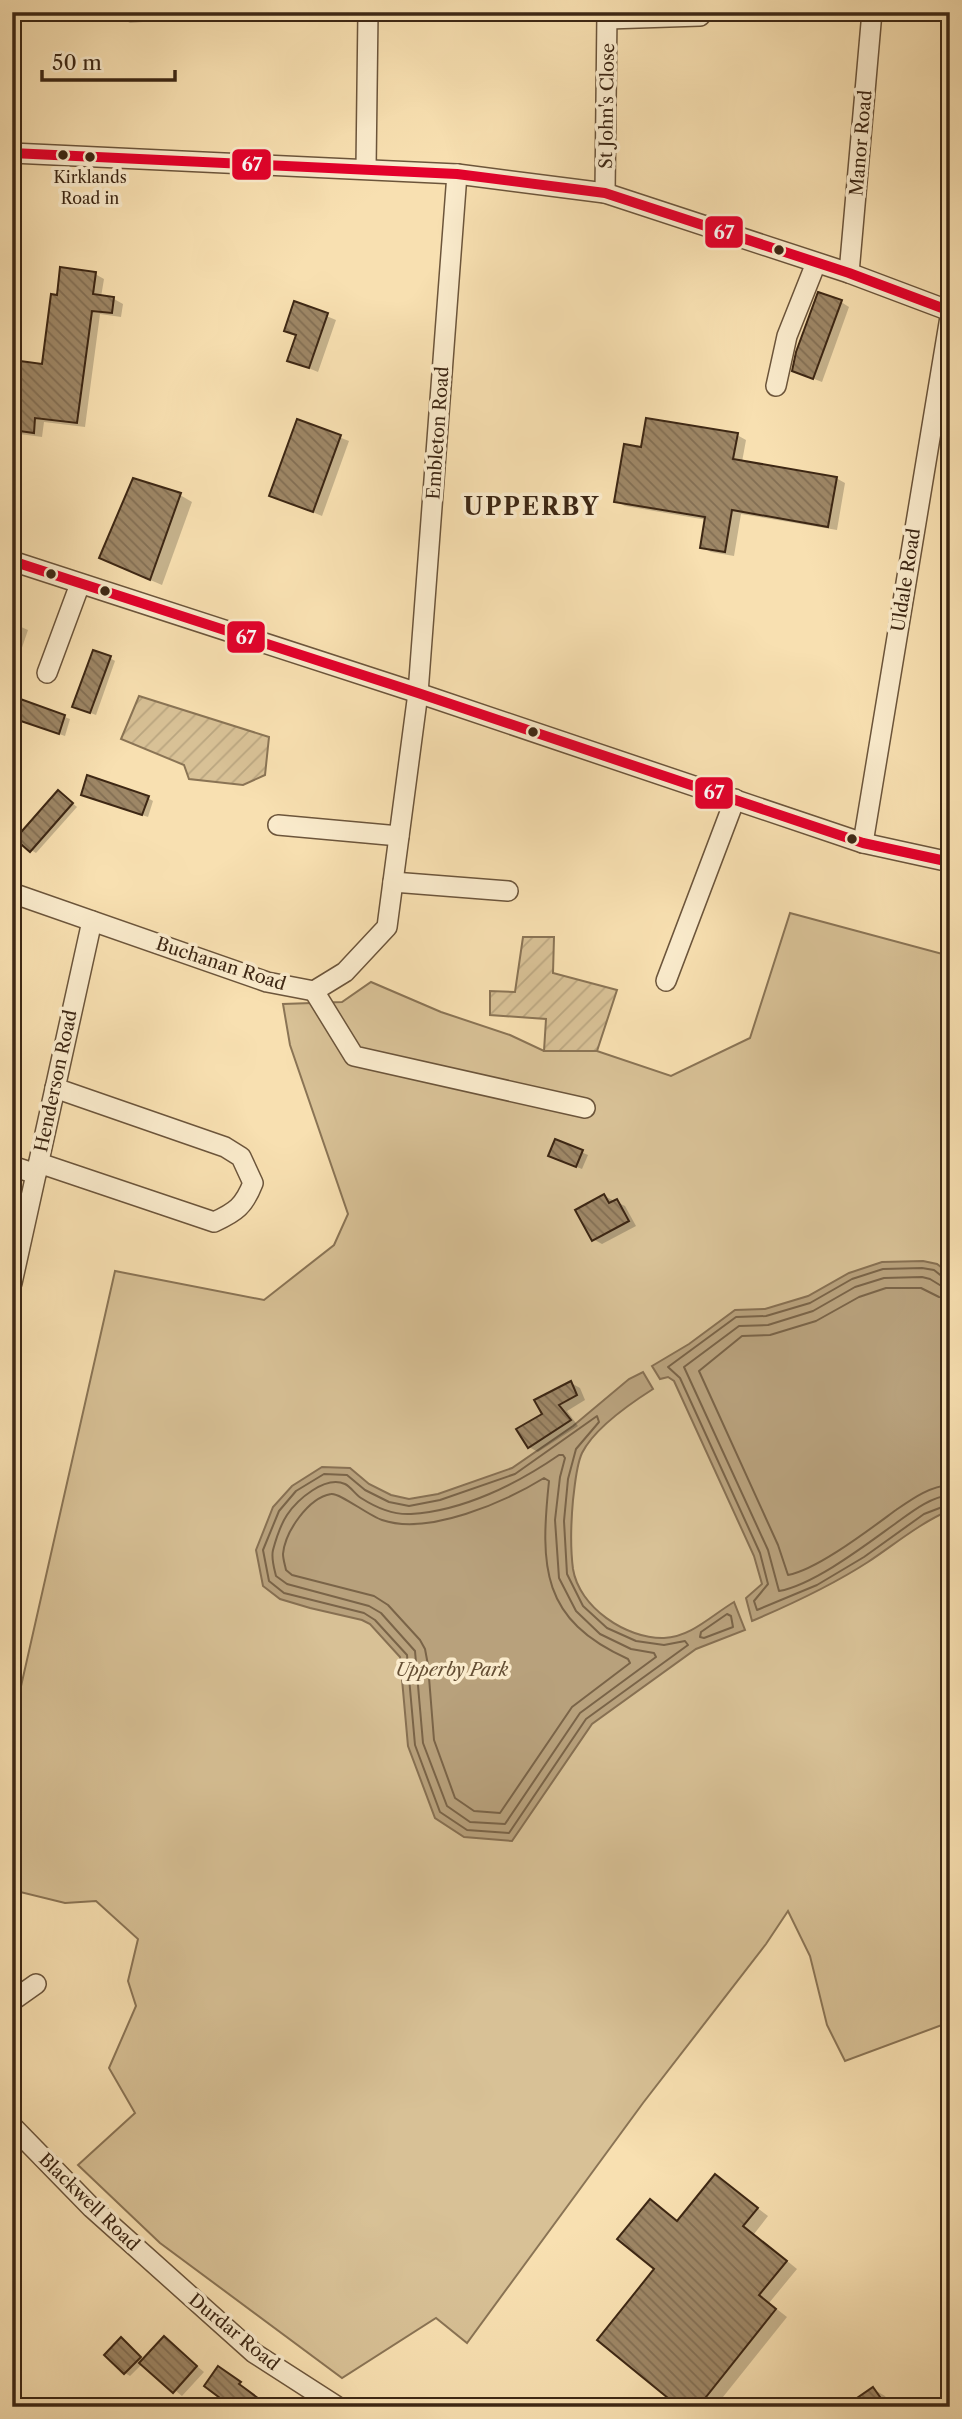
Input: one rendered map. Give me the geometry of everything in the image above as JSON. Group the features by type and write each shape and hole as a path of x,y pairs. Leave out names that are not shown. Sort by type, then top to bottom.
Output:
{"street":[{"path":"366,168 368,12"},
{"name":"Manor Road","path":"849,273 872,12"},
{"name":"St John's Close","path":"605,193 608,15 700,16"},
{"path":"12,153 457,174 605,193 849,273 950,311"},
{"name":"Embleton Road","path":"418,693 457,174"},
{"path":"776,386 787,336 816,263"},
{"name":"Uldale Road","path":"863,843 950,317"},
{"path":"12,561 418,693 863,843 950,862"},
{"path":"47,673 80,584"},
{"path":"418,693 387,927 345,972 314,991 354,1056 586,1108"},
{"path":"666,981 735,799"},
{"path":"278,825 399,836"},
{"path":"393,883 508,891"},
{"name":"Buchanan Road","path":"12,893 267,982 314,991"},
{"name":"Henderson Road","path":"12,1283 92,920"},
{"path":"12,1166 38,1168 214,1222 232,1214 246,1200 253,1183 241,1157 225,1147 55,1088"},
{"path":"12,2001 36,1984"},
{"name":"Blackwell Road","path":"14,2131 167,2277"},
{"name":"Durdar Road","path":"167,2277 254,2353 338,2407"}],"green space":[{"path":"139,696 269,737 265,775 243,785 189,779 184,765 121,739"},
{"name":"Upperby Park","path":"790,913 950,956 950,2022 845,2061 827,2025 810,1956 788,1911 467,2343 436,2318 342,2378 160,2243 78,2165 135,2113 109,2068 136,2006 128,1981 138,1939 96,1901 65,1903 12,1890 12,1726 115,1271 264,1300 334,1245 348,1214 290,1045 283,1004 342,1002 371,982 441,1012 510,1035 544,1051 597,1051 671,1076 750,1038"},
{"path":"523,937 554,937 553,973 617,990 597,1051 544,1051 546,1019 490,1015 490,991 515,992"}],"water":[{"path":"923,1261 937,1264 950,1274 950,1510 918,1527 840,1579 752,1621 746,1598 762,1584 754,1556 674,1381 668,1377 660,1379 652,1366 689,1344 735,1310 765,1309 808,1296 849,1273 882,1262"},
{"path":"643,1372 653,1389 604,1426 580,1458 571,1534 573,1569 577,1583 584,1596 606,1618 620,1627 649,1637 664,1638 683,1634 734,1602 745,1630 696,1649 592,1724 512,1841 464,1837 435,1818 408,1746 400,1657 370,1624 362,1620 280,1599 263,1586 256,1550 273,1507 292,1486 322,1467 350,1468 369,1484 391,1495 409,1499 438,1494 512,1468 573,1426 629,1379"}],"building":[{"path":"60,267 96,272 93,294 114,297 112,313 92,311 77,423 35,418 34,433 12,430 12,360 42,364 51,294 57,295"},
{"path":"818,292 842,300 813,379 792,371 796,352"},
{"path":"294,301 328,313 309,368 287,361 296,335 284,331"},
{"path":"646,418 738,433 733,459 837,477 828,527 732,510 725,552 700,548 705,517 614,502 624,444 641,447"},
{"path":"297,419 341,435 313,512 269,496"},
{"path":"133,478 181,493 150,580 99,558"},
{"path":"93,650 111,656 90,713 72,707"},
{"path":"12,696 65,715 59,734 12,718"},
{"path":"87,775 149,796 142,815 81,795"},
{"path":"58,790 73,803 30,852 15,839"},
{"path":"555,1139 583,1150 576,1167 548,1156"},
{"path":"604,1194 609,1203 617,1199 629,1221 592,1241 575,1210"},
{"path":"571,1381 577,1395 559,1405 571,1420 528,1448 516,1429 542,1414 534,1400"},
{"path":"715,2174 758,2208 743,2226 787,2261 759,2295 776,2309 698,2407 679,2407 597,2340 654,2269 617,2239 650,2199 677,2221"},
{"path":"164,2336 197,2366 173,2393 139,2363"},
{"path":"121,2337 141,2357 124,2374 104,2355"},
{"path":"218,2366 270,2407 232,2407 204,2386"},
{"path":"873,2387 887,2407 844,2407"}],"transit line":[{"name":"67","path":"12,153 457,174 605,193 849,273 950,311"},
{"name":"67","path":"12,561 418,693 863,843 950,862"}],"place":[{"name":"Kirklands Road in","path":"90,157"}],"district":[{"name":"UPPERBY","path":"532,506"}]}
